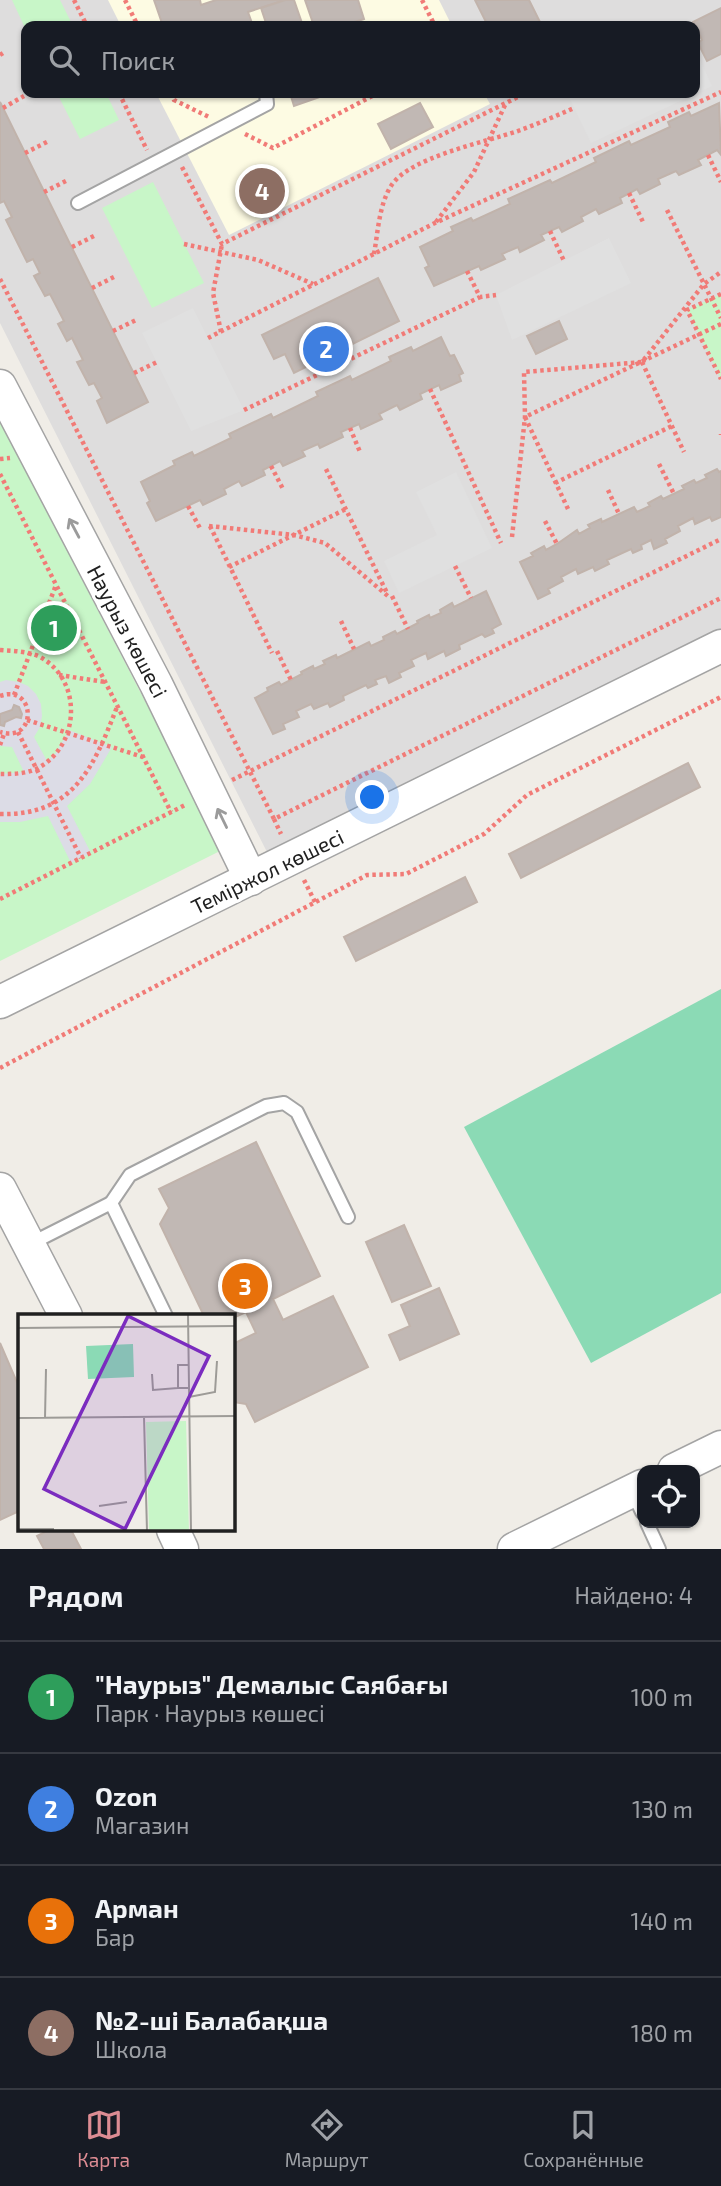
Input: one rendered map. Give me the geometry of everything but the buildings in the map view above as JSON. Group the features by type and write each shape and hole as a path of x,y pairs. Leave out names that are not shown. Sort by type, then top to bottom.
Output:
{"street":[{"name":"Наурыз көшесі","path":"0,386 156,684 251,879"},
{"name":"Теміржол көшесі","path":"0,1002 721,646"},
{"path":"0,1189 65,1314"},
{"path":"684,1465 721,1447"},
{"path":"514,1549 637,1497"},
{"path":"174,1532 182,1549"}],"lane":[{"path":"78,204 267,104 266,98"},
{"path":"29,1245 111,1203 130,1175 266,1106 284,1103 298,1112 348,1217"},
{"path":"111,1203 165,1314"},
{"path":"649,1528 659,1549"}],"path":[{"path":"74,0 84,21"},
{"path":"125,0 136,21"},
{"path":"422,0 432,21"},
{"path":"208,338 435,223 721,92"},
{"path":"3,108 21,98"},
{"path":"122,98 154,163"},
{"path":"222,244 516,98"},
{"path":"435,223 474,173 507,103"},
{"path":"374,254 382,209 391,185 408,169 432,157 489,141 574,108"},
{"path":"25,153 47,142"},
{"path":"174,152 222,244 213,293 221,332"},
{"path":"708,155 721,182"},
{"path":"44,192 66,181"},
{"path":"629,193 643,222"},
{"path":"667,210 721,318"},
{"path":"550,231 564,261"},
{"path":"72,247 94,236"},
{"path":"184,244 258,260 314,285"},
{"path":"467,271 480,297"},
{"path":"512,537 525,417 524,372 642,362 704,284 721,272"},
{"path":"92,288 114,277"},
{"path":"0,279 274,819 721,598"},
{"path":"721,294 687,310 721,379"},
{"path":"244,410 480,297 496,295"},
{"path":"113,331 136,320"},
{"path":"525,417 721,324"},
{"path":"134,373 157,362"},
{"path":"642,362 684,452"},
{"path":"429,389 501,543"},
{"path":"525,417 568,509"},
{"path":"555,483 672,426"},
{"path":"350,428 360,452"},
{"path":"659,464 674,494"},
{"path":"271,466 283,489"},
{"path":"291,680 209,526 294,535 325,542 389,597 326,469"},
{"path":"0,474 171,812"},
{"path":"608,490 619,514"},
{"path":"188,506 201,530"},
{"path":"229,567 346,509"},
{"path":"545,521 557,544"},
{"path":"0,899 209,792 721,539"},
{"path":"455,566 471,598"},
{"path":"14,695 56,584"},
{"path":"392,596 408,629"},
{"path":"341,621 355,649"},
{"path":"0,650 29,654 54,668 66,684 72,704 72,723 56,753 36,769 0,774"},
{"path":"59,675 106,682"},
{"path":"0,696 14,695 26,704 28,710 27,720 18,732 2,733 0,745"},
{"path":"0,1059 2,1067 367,875 406,874 484,834 527,795 721,697"},
{"path":"0,814 32,812 54,804 78,784 103,744 117,706"},
{"path":"27,720 144,757"},
{"path":"18,732 81,858"}],"shaded area":[{"path":"0,0 721,0 721,632 269,856 0,323"},
{"path":"108,0 439,0 450,21 118,21"},
{"path":"700,60 712,86 700,92"},
{"path":"159,98 487,98 490,104 229,235"},
{"path":"569,98 687,98 591,143"},
{"path":"609,238 631,283 512,340 496,295"},
{"path":"193,308 244,410 191,431 142,333"},
{"path":"456,472 492,548 399,593 384,561 437,535 416,492"},
{"path":"6,680 28,686 36,694 41,704 42,716 34,737 47,761 56,753 69,730 112,747 90,784 67,806 91,853 71,863 48,816 20,822 0,822 0,774 24,772 12,747 0,746 0,725 3,726 5,722 16,717 21,718 22,714 15,705 12,710 0,714 0,682"}],"green space":[{"path":"12,0 60,0 70,21 22,21"},
{"path":"60,98 108,98 119,120 80,139"},
{"path":"153,182 204,283 152,308 102,208"},
{"path":"721,294 721,379 687,310"},
{"path":"0,421 222,850 0,961"},
{"path":"721,989 721,1293 591,1363 464,1127"}],"place":[{"name":"№2-ші Балабақша","path":"262,191"},
{"name":"Ozon","path":"326,349"},
{"name":"\"Наурыз\" Демалыс Саябағы","path":"54,628"},
{"name":"Арман","path":"245,1286"}]}
